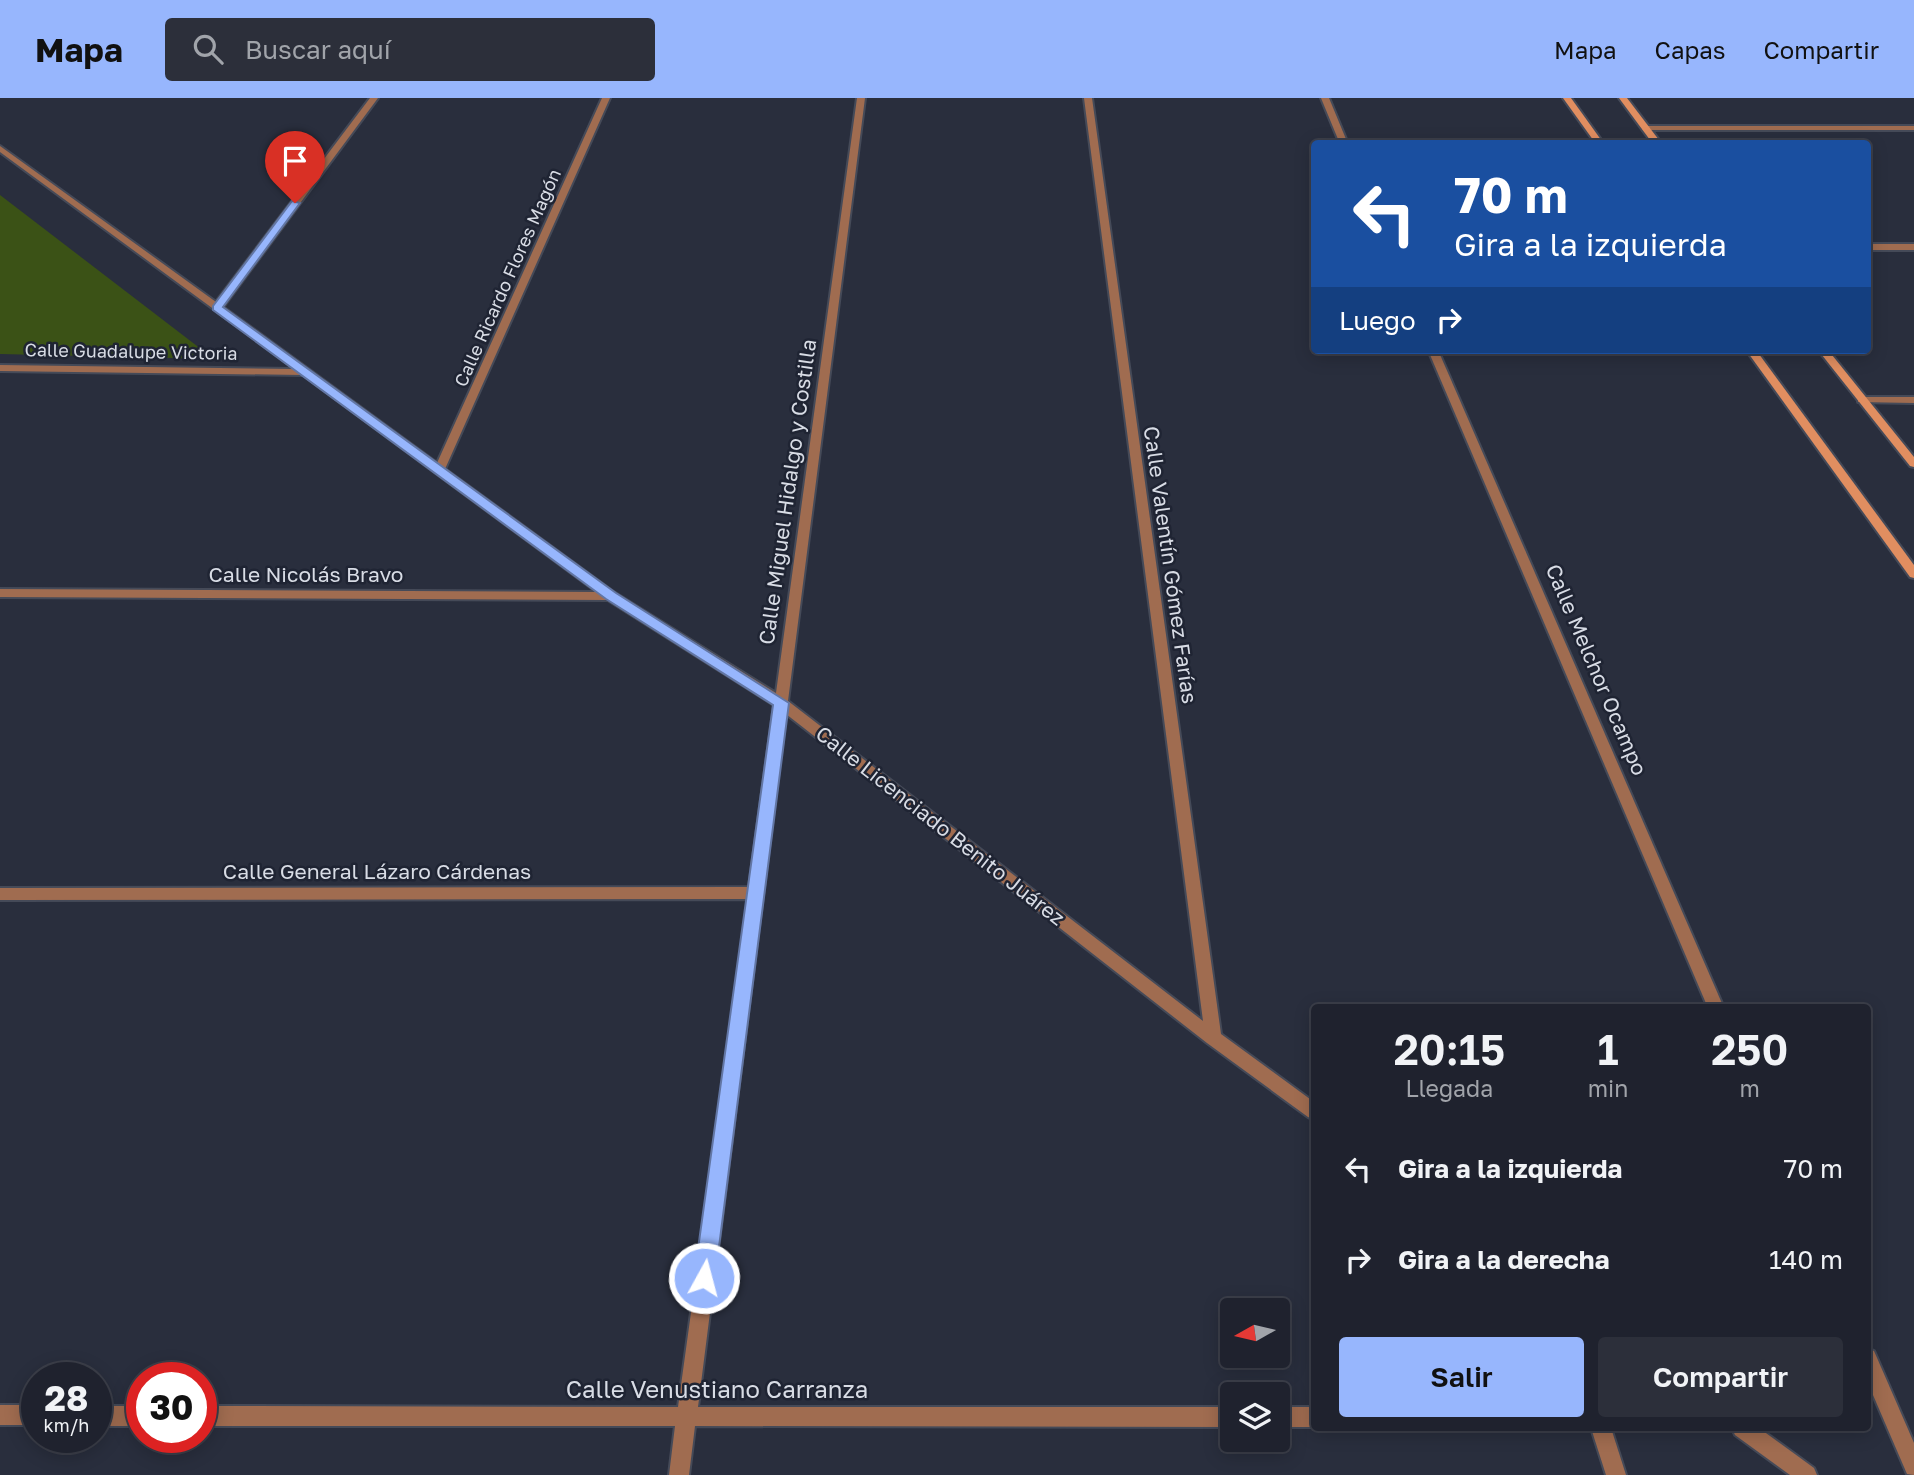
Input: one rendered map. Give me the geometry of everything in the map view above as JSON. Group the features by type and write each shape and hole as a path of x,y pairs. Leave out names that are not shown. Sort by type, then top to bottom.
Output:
{"street":[{"path":"217,308 374,98"},
{"name":"Calle Ricardo Flores Magón","path":"439,470 606,98"},
{"name":"Calle Miguel Hidalgo y Costilla","path":"679,1475 861,98"},
{"name":"Calle Valentín Gómez Farías","path":"1088,98 1213,1038"},
{"path":"1325,98 1342,140"},
{"path":"1567,98 1597,140"},
{"path":"1623,98 1655,140"},
{"path":"1646,128 1914,128"},
{"name":"Calle Licenciado Benito Juárez","path":"0,148 611,596 781,703 1213,1038 1311,1110"},
{"path":"1871,247 1914,247"},
{"name":"Calle Melchor Ocampo","path":"1435,354 1714,1004"},
{"path":"1754,354 1914,574"},
{"path":"1826,354 1914,464"},
{"name":"Calle Guadalupe Victoria","path":"0,368 303,372"},
{"path":"1862,400 1914,400"},
{"name":"Calle Nicolás Bravo","path":"0,593 611,596"},
{"name":"Calle General Lázaro Cárdenas","path":"0,894 754,893"},
{"path":"1871,1367 1914,1467"},
{"path":"0,1415 21,1415"},
{"name":"Calle Venustiano Carranza","path":"217,1416 1220,1417"},
{"path":"1290,1417 1311,1417"},
{"path":"1602,1431 1616,1475"},
{"path":"1746,1431 1807,1475"}],"green space":[{"path":"0,195 214,359 0,354"}],"route":[{"path":"295,203 217,308 611,596 781,703 704,1278"}]}
